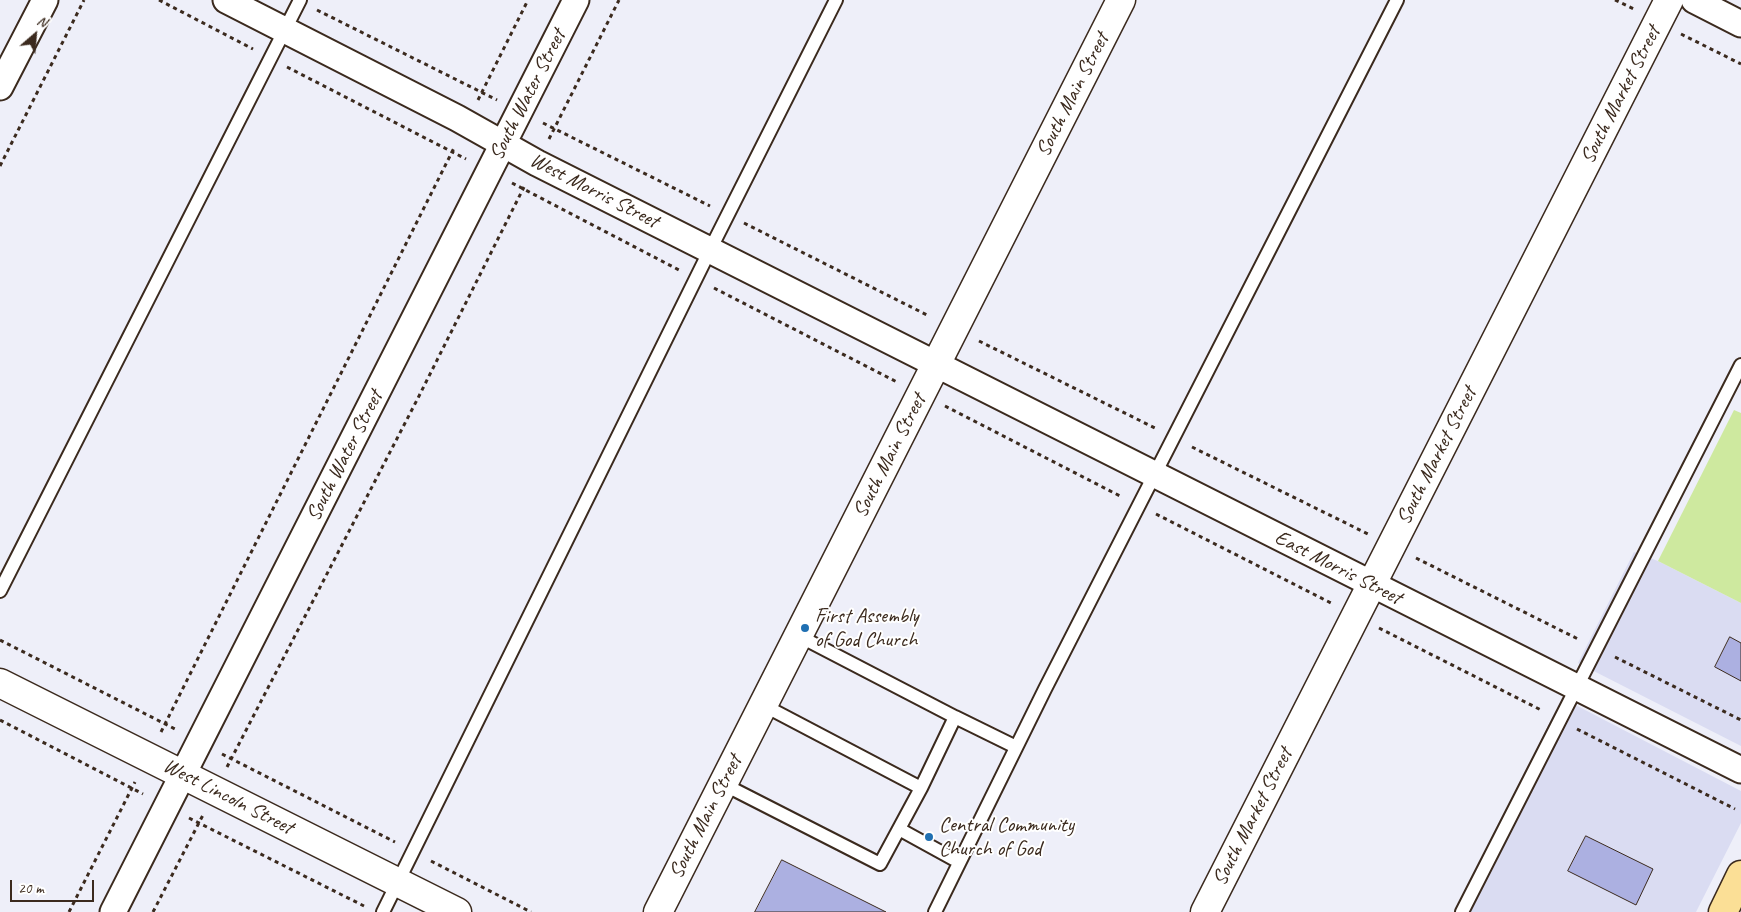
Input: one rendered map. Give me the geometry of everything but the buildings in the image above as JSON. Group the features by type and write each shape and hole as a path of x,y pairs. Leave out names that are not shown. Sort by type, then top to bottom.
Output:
{"main road":[{"path":"1723,912 1741,875"}],"street":[{"path":"0,87 45,0"},
{"name":"West Morris Street","path":"226,0 466,123 537,163 937,365"},
{"name":"South Water Street","path":"113,912 576,0"},
{"name":"South Main Street","path":"658,912 1121,0"},
{"name":"South Market Street","path":"1205,912 1669,0"},
{"path":"1694,0 1741,24"},
{"name":"East Morris Street","path":"937,365 1154,476 1741,770"},
{"name":"West Lincoln Street","path":"0,682 457,912"}],"lane":[{"path":"383,912 710,250 836,0"},
{"path":"935,912 1016,747 1398,0"},
{"path":"0,591 300,1"},
{"path":"1462,912 1741,365"},
{"path":"799,636 955,718 1016,747"},
{"path":"763,705 921,788"},
{"path":"723,784 880,864 900,829 955,718"},
{"path":"900,829 959,862"}],"path":[{"path":"0,166 84,0"},
{"path":"69,912 528,0"},
{"path":"153,912 418,398 619,0"},
{"path":"300,1 1741,720"},
{"path":"0,640 531,912"}],"shaded area":[{"path":"1634,552 1658,561 1741,603 1741,746 1578,663"},
{"path":"1562,698 1741,791 1741,823 1696,912 1454,912"}],"green space":[{"path":"1734,410 1741,413 1741,603 1658,561"}],"place":[{"name":"First Assembly of God Church","path":"805,628"},
{"name":"Central Community Church of God","path":"929,837"}]}
